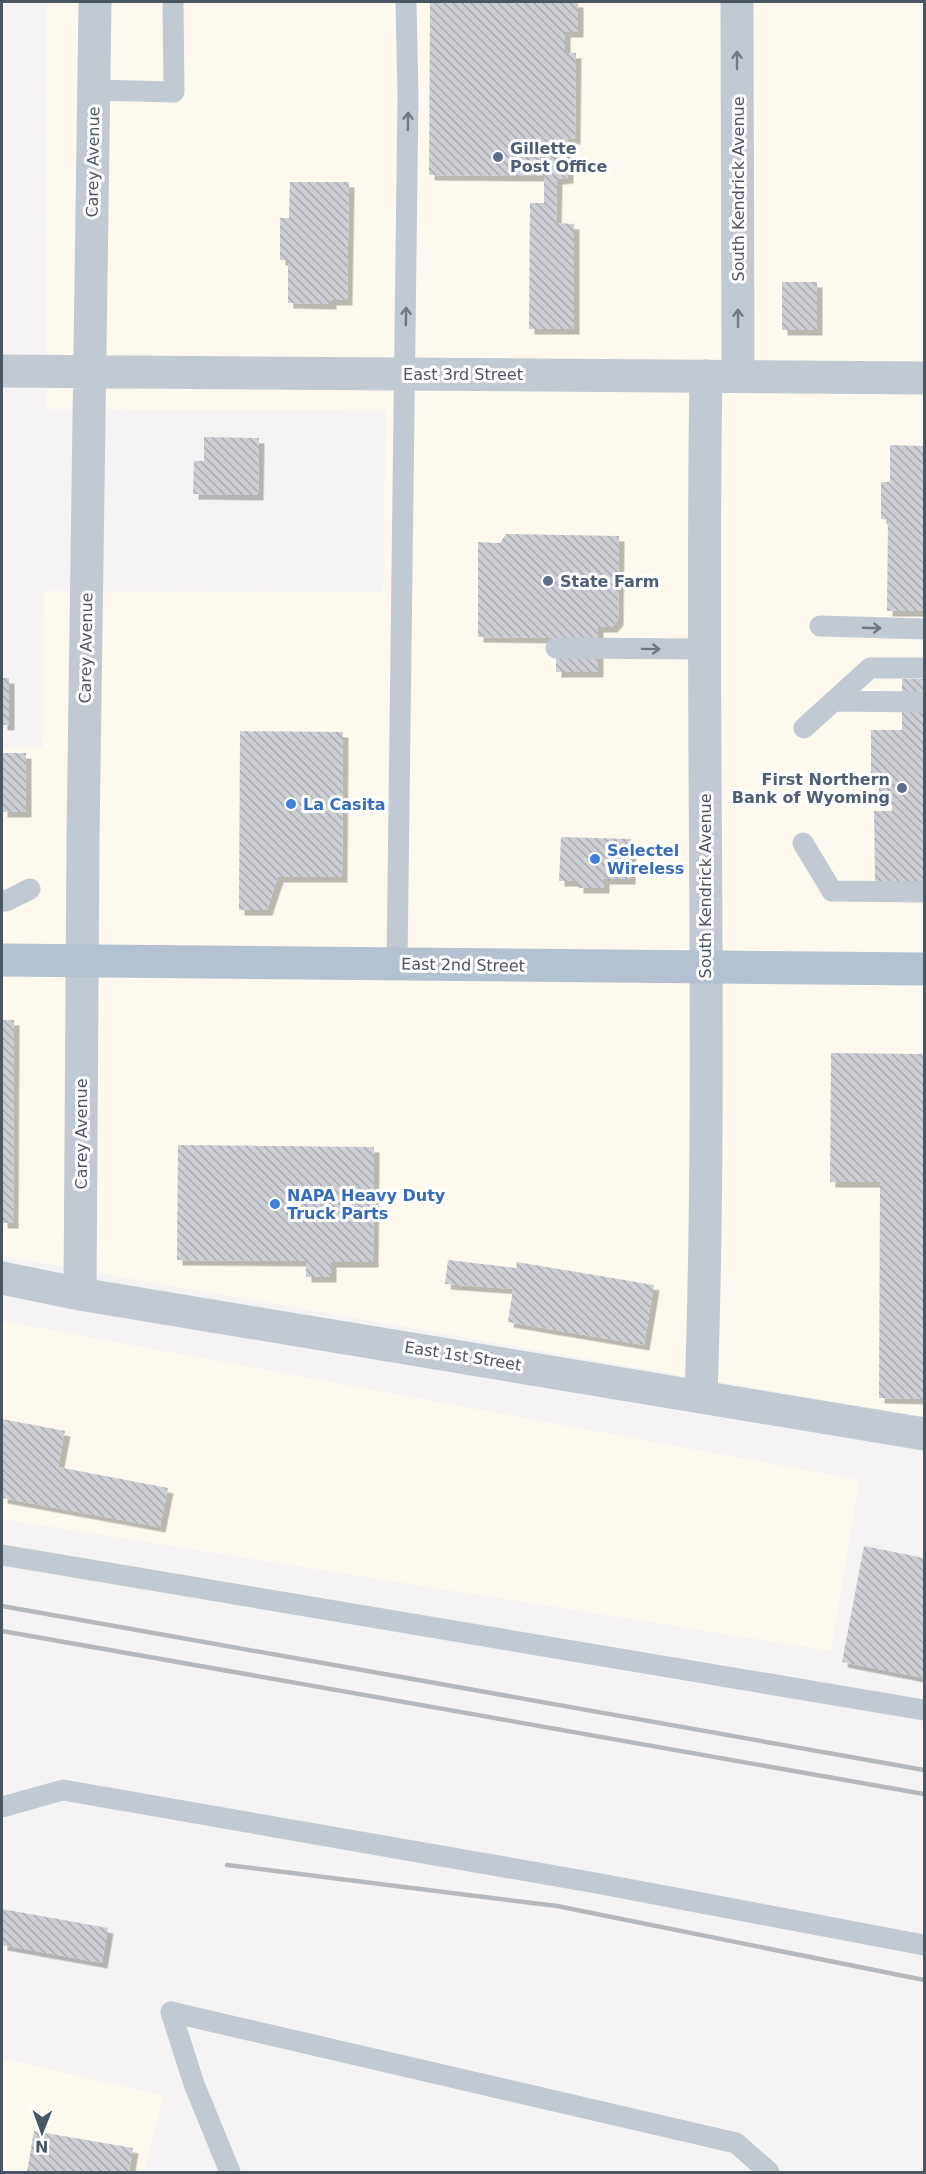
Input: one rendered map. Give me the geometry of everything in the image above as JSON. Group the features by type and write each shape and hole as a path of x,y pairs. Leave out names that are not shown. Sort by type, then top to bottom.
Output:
{"main road":[{"name":"East 2nd Street","path":"2,960 924,969"}],"street":[{"name":"Carey Avenue","path":"80,1294 82,961 95,2"},
{"name":"South Kendrick Avenue","path":"737,2 738,376"},
{"name":"East 3rd Street","path":"2,371 924,378"},
{"name":"South Kendrick Avenue","path":"701,1395 706,1144 704,649 706,376"},
{"name":"East 1st Street","path":"2,1278 80,1294 701,1395 924,1434"}],"lane":[{"path":"94,90 174,92 173,2"},
{"path":"397,964 408,96 406,2"},
{"path":"820,626 924,629"},
{"path":"556,648 704,649"},
{"path":"804,728 870,668 924,668"},
{"path":"833,702 924,702"},
{"path":"803,843 832,891 924,892"},
{"path":"2,901 30,889"},
{"path":"2,1555 924,1710"},
{"path":"2,1807 63,1790 596,1883 924,1945"},
{"path":"230,2172 194,2084 171,2012 736,2143 769,2172"}],"shaded area":[{"path":"47,2 924,2 924,1418 2,1256 2,747 43,747 44,591 383,592 386,411 46,409"},
{"path":"2,1321 859,1480 831,1651 2,1519"},
{"path":"2,2058 164,2096 144,2172 2,2172"}],"building":[{"name":"Gillette Post Office","path":"430,2 578,2 578,32 565,32 565,53 576,53 575,139 568,138 568,178 557,179 556,223 574,224 574,329 529,329 530,203 544,203 544,176 429,175"},
{"path":"290,182 349,182 347,300 331,300 331,304 288,303 288,260 280,260 280,218 289,218"},
{"path":"782,282 817,282 817,330 782,330"},
{"path":"204,437 259,438 258,495 193,494 194,461 204,461"},
{"path":"890,445 924,446 924,611 887,611 888,520 881,519 881,482 890,482"},
{"name":"State Farm","path":"506,534 619,536 618,620 612,627 598,627 598,672 556,672 556,638 478,637 478,542 500,543"},
{"path":"2,678 9,678 9,725 2,725"},
{"name":"First Northern Bank of Wyoming","path":"902,679 924,679 924,881 875,881 874,811 892,811 892,799 879,799 879,776 871,776 871,730 902,730"},
{"name":"La Casita","path":"240,731 343,732 342,877 278,877 267,910 239,910"},
{"path":"2,753 26,753 26,812 2,812"},
{"name":"Selectel Wireless","path":"561,837 631,839 630,879 604,879 604,888 578,888 578,881 559,881"},
{"path":"2,1020 14,1020 13,1223 2,1223"},
{"path":"831,1053 924,1054 924,1399 879,1398 880,1182 830,1182"},
{"name":"NAPA Heavy Duty Truck Parts","path":"178,1145 374,1147 373,1262 331,1262 331,1277 306,1277 306,1261 177,1260"},
{"path":"448,1260 516,1268 517,1262 654,1285 644,1345 508,1322 513,1289 445,1284"},
{"path":"2,1419 65,1431 58,1467 168,1488 160,1527 2,1498"},
{"path":"864,1546 924,1558 924,1678 842,1662"},
{"path":"2,1909 108,1928 102,1963 2,1945"},
{"path":"34,2131 133,2148 129,2172 27,2172"}],"railway":[{"path":"2,1606 924,1770"},
{"path":"2,1631 924,1794"},
{"path":"227,1865 557,1906 924,1980"}],"place":[{"name":"Gillette Post Office","path":"498,157"},
{"name":"State Farm","path":"548,581"},
{"name":"First Northern Bank of Wyoming","path":"902,788"},
{"name":"La Casita","path":"291,804"},
{"name":"Selectel Wireless","path":"595,859"},
{"name":"NAPA Heavy Duty Truck Parts","path":"275,1204"}]}
